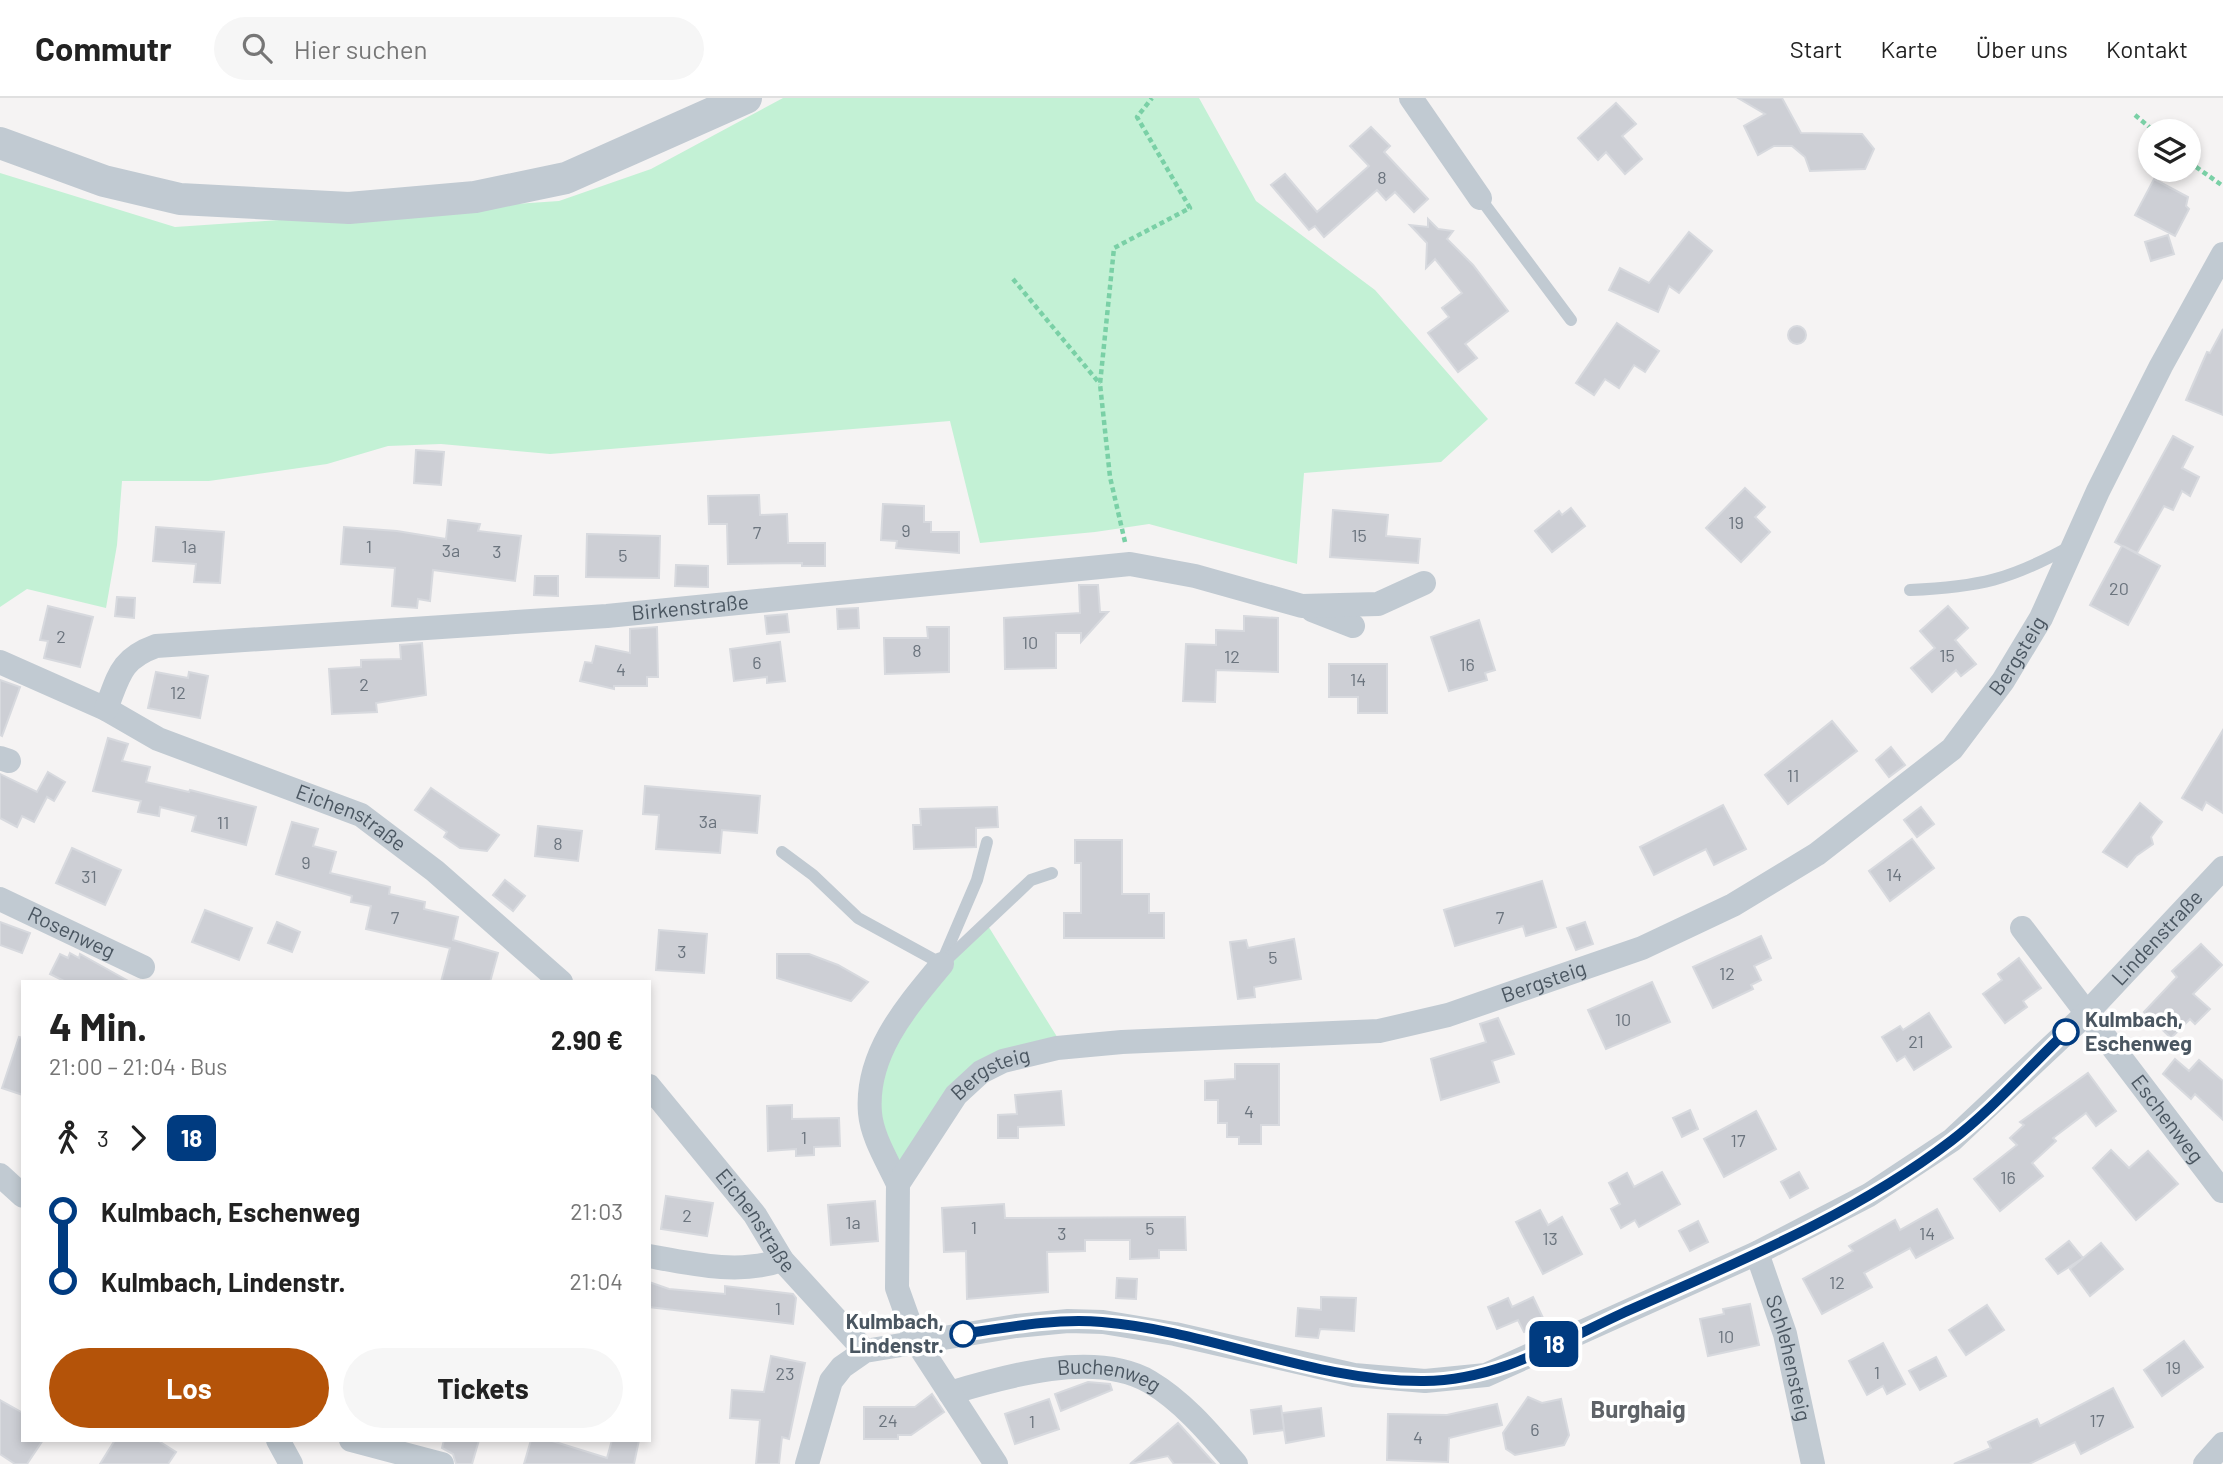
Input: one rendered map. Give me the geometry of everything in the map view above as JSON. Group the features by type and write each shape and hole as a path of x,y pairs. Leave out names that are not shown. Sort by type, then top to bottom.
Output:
{"street":[{"path":"0,143 104,181 180,199 349,208 475,197 565,178 746,98"},
{"path":"1411,98 1480,198"},
{"name":"Bergsteig","path":"898,1184 956,1095 981,1072 1003,1061 1057,1048 1122,1042 1379,1031 1448,1015 1642,948 1733,905 1817,854 1952,749 2003,681 2041,618 2161,366 2223,254"},
{"name":"Birkenstraße","path":"106,709 122,669 135,653 156,646 607,616 1130,564 1195,576 1302,606 1353,626"},
{"name":"Birkenstraße","path":"1302,606 1378,604 1424,583"},
{"name":"Eichenstraße","path":"0,662 106,709 158,739 361,816 435,871 559,980"},
{"name":"Lindenstraße","path":"865,1351 1029,1325 1103,1322 1175,1334 1354,1375 1437,1380 1486,1375 1757,1253 1869,1195 1952,1140 2085,1014 2223,868"},
{"name":"Rosenweg","path":"0,899 143,967"},
{"name":"Eschenweg","path":"2022,928 2222,1191"},
{"path":"942,964 906,1006 885,1042 873,1073 870,1114 898,1184 897,1288 916,1341 996,1464"},
{"name":"Eichenstraße","path":"651,1088 755,1215 782,1260 865,1351"},
{"path":"0,1175 21,1194"},
{"name":"Schlehensteig","path":"1757,1253 1785,1334 1813,1464"},
{"path":"651,1256 695,1265 761,1268 782,1260"},
{"path":"807,1464 831,1381 842,1367 865,1351"},
{"name":"Buchenweg","path":"950,1393 1014,1373 1079,1367 1113,1370 1149,1381 1187,1411 1236,1464"},
{"path":"279,1442 291,1464"},
{"path":"359,1442 442,1464"},
{"path":"2205,1464 2223,1444"}],"lane":[{"path":"1480,198 1571,320"},
{"path":"1910,590 1982,584 2026,571 2074,545"},
{"path":"942,964 977,880 987,842"},
{"path":"782,852 813,875 858,918 942,964"},
{"path":"942,964 1031,880 1052,873"}],"path":[{"path":"1130,564 1110,477 1100,384 1114,248 1190,208 1137,117 1152,98"},
{"path":"2135,115 2140,119"},
{"path":"2201,170 2223,186"},
{"path":"1013,279 1100,384"}],"green space":[{"path":"783,98 1199,98 1256,201 1375,290 1488,419 1441,462 1304,473 1297,564 1149,524 980,543 950,421 550,454 441,444 388,446 327,464 209,481 122,481 117,545 106,608 27,589 0,607 0,173 175,227 559,201 651,169"},
{"path":"985,921 1064,1048 981,1072 898,1184 870,1114 885,1043"}],"building":[{"path":"1738,98 1782,98 1801,133 1862,134 1874,149 1865,169 1810,171 1805,157 1792,146 1774,146 1758,155 1744,126 1765,114"},
{"path":"1616,103 1636,124 1622,136 1642,159 1625,174 1606,152 1598,160 1578,138"},
{"path":"1371,127 1390,146 1384,152 1428,199 1414,212 1395,192 1386,200 1377,190 1324,237 1315,226 1309,230 1271,185 1285,174 1317,212 1369,166 1350,146"},
{"path":"2152,182 2160,182 2188,197 2186,206 2189,209 2175,236 2135,215"},
{"path":"1428,219 1438,229 1453,231 1447,239 1473,265 1508,311 1465,344 1477,358 1458,372 1428,333 1449,317 1442,308 1462,293 1435,259 1426,268 1427,243 1410,225 1428,227"},
{"path":"1689,232 1712,251 1679,293 1669,286 1658,312 1609,290 1620,268 1649,283"},
{"path":"2168,235 2174,254 2151,261 2145,242"},
{"path":"1617,323 1659,351 1645,372 1634,365 1619,388 1605,379 1594,395 1576,383"},
{"path":"1793,326 1801,326 1806,335 1804,342 1793,344 1788,339 1788,331"},
{"path":"2223,329 2223,415 2186,400 2207,352 2210,353"},
{"path":"2173,436 2193,447 2182,468 2199,477 2190,496 2182,491 2173,510 2164,506 2137,553 2123,546 2160,566 2128,625 2090,605 2122,546 2115,542"},
{"path":"416,450 444,452 441,485 414,483"},
{"path":"1745,488 1765,507 1755,517 1770,532 1741,562 1706,528"},
{"path":"759,495 760,515 787,514 788,543 825,543 825,566 802,566 802,563 728,564 727,524 709,524 708,496"},
{"path":"883,504 924,506 924,522 931,522 931,532 959,532 959,553 896,548 897,541 881,540"},
{"path":"1571,508 1585,526 1552,552 1535,531 1559,511 1562,515"},
{"path":"1333,510 1388,515 1386,536 1420,539 1418,563 1330,557"},
{"path":"448,520 480,524 478,531 521,536 515,581 433,570 430,601 418,599 417,608 392,606 395,568 341,564 344,527 397,531 446,539"},
{"path":"156,527 224,532 220,583 194,582 196,564 153,561"},
{"path":"587,534 660,536 659,578 586,577"},
{"path":"676,565 708,566 708,587 675,586"},
{"path":"535,576 558,576 558,596 534,595"},
{"path":"1079,585 1098,585 1100,612 1108,612 1081,642 1081,633 1056,633 1056,668 1005,669 1004,618 1080,613"},
{"path":"117,597 135,598 134,618 115,616"},
{"path":"48,606 93,617 80,667 44,658 48,641 40,640"},
{"path":"1948,606 1968,628 1955,640 1976,664 1961,676 1956,670 1932,692 1911,668 1935,648 1920,631"},
{"path":"858,608 859,628 838,629 837,609"},
{"path":"787,614 789,632 767,634 765,616"},
{"path":"1244,616 1278,618 1278,672 1216,670 1215,702 1183,701 1186,644 1216,645 1216,630 1244,631"},
{"path":"1479,620 1495,670 1485,673 1487,680 1449,691 1431,637"},
{"path":"657,627 658,677 647,677 647,686 614,686 614,689 580,681 585,662 592,663 596,646 630,653 630,629"},
{"path":"927,627 949,627 949,672 885,674 884,638 928,638"},
{"path":"780,642 785,681 767,683 767,677 734,681 730,649"},
{"path":"422,643 426,695 376,703 377,712 332,714 329,669 361,667 361,660 401,659 400,645"},
{"path":"1329,664 1387,664 1387,713 1358,713 1358,697 1329,697"},
{"path":"156,672 188,678 189,672 208,676 200,718 148,708"},
{"path":"0,680 20,687 2,736 0,735"},
{"path":"1832,721 1857,751 1788,804 1765,775"},
{"path":"2223,730 2223,813 2206,802 2202,810 2182,798"},
{"path":"108,738 128,744 122,761 150,767 146,782 256,807 246,845 192,831 196,816 160,807 159,816 138,812 141,801 93,791"},
{"path":"1891,747 1905,765 1889,777 1876,760"},
{"path":"48,772 65,782 54,801 47,797 34,822 22,816 17,827 0,818 0,774 37,792"},
{"path":"645,786 760,796 757,833 722,830 720,853 656,849 659,815 643,814"},
{"path":"431,788 499,835 487,851 460,848 444,837 447,832 415,810"},
{"path":"2140,803 2162,822 2151,837 2153,844 2136,856 2127,867 2103,852"},
{"path":"1723,805 1746,849 1714,865 1706,849 1654,875 1640,847"},
{"path":"997,807 998,827 976,828 976,847 914,849 913,825 921,825 920,809"},
{"path":"1921,807 1934,824 1917,837 1904,820"},
{"path":"292,822 318,829 313,846 336,852 330,873 390,887 389,894 425,902 424,909 458,917 453,940 498,953 491,980 442,980 450,948 366,929 371,906 351,902 352,896 276,874"},
{"path":"538,826 582,831 578,861 535,856"},
{"path":"1912,839 1934,868 1890,901 1869,871"},
{"path":"1075,840 1122,840 1122,894 1149,894 1149,913 1164,913 1164,938 1064,938 1064,913 1081,913 1081,863 1075,863"},
{"path":"72,848 121,870 105,905 56,883"},
{"path":"505,880 525,896 513,911 493,895"},
{"path":"1542,881 1556,927 1526,936 1523,926 1455,946 1444,910"},
{"path":"205,910 252,928 239,960 192,942"},
{"path":"0,922 30,933 22,953 0,945"},
{"path":"277,922 300,932 292,952 268,943"},
{"path":"1585,922 1593,944 1576,950 1567,928"},
{"path":"659,930 707,934 704,973 656,970"},
{"path":"1761,936 1771,958 1754,966 1761,980 1751,985 1753,989 1713,1008 1693,967"},
{"path":"1294,939 1301,979 1254,987 1255,997 1238,999 1230,942 1246,940 1248,948"},
{"path":"2201,944 2222,965 2193,994 2210,1009 2195,1024 2190,1019 2171,1038 2144,1012 2177,977 2172,971"},
{"path":"70,953 79,958 80,954 126,980 62,980 50,974 60,954 68,958"},
{"path":"777,954 809,954 838,965 868,982 851,1001 777,978"},
{"path":"2019,958 2041,988 2023,1001 2027,1007 2005,1023 1983,994 2002,980 1998,974"},
{"path":"1652,982 1670,1022 1606,1049 1588,1010"},
{"path":"1929,1013 1951,1047 1914,1070 1905,1056 1897,1061 1882,1037 1900,1026 1903,1030"},
{"path":"1498,1018 1514,1054 1492,1061 1499,1082 1441,1100 1431,1059 1486,1042 1480,1024"},
{"path":"19,1037 21,1038 21,1094 2,1088"},
{"path":"2175,1059 2189,1071 2199,1060 2223,1081 2223,1120 2195,1094 2191,1099 2163,1074"},
{"path":"1235,1064 1279,1064 1279,1125 1261,1125 1261,1144 1239,1144 1239,1137 1227,1137 1227,1123 1218,1123 1218,1100 1205,1100 1205,1081 1235,1079"},
{"path":"2088,1073 2116,1111 2096,1126 2086,1113 2053,1138 2056,1141 2032,1163 2043,1176 2000,1211 1974,1179 2017,1145 2010,1138 2024,1125 2020,1122"},
{"path":"1061,1091 1064,1125 1018,1127 1018,1138 998,1138 998,1115 1017,1114 1015,1095"},
{"path":"792,1105 792,1119 839,1118 840,1146 814,1147 814,1155 796,1156 796,1149 768,1151 767,1106"},
{"path":"1690,1110 1698,1129 1682,1137 1673,1118"},
{"path":"1756,1111 1776,1149 1724,1177 1704,1139"},
{"path":"2111,1150 2129,1168 2148,1151 2178,1184 2136,1220 2093,1168"},
{"path":"1662,1172 1680,1204 1639,1227 1635,1220 1621,1228 1611,1209 1620,1204 1609,1183 1627,1173 1634,1187"},
{"path":"1799,1172 1808,1188 1790,1198 1781,1182"},
{"path":"666,1196 713,1203 707,1236 661,1229"},
{"path":"875,1201 878,1241 831,1245 828,1205"},
{"path":"1004,1204 1005,1218 1185,1217 1186,1250 1159,1250 1159,1258 1130,1259 1130,1240 1085,1240 1085,1251 1047,1252 1048,1292 967,1299 966,1251 944,1252 942,1208"},
{"path":"1937,1209 1953,1238 1916,1258 1910,1248 1864,1273 1872,1287 1822,1314 1803,1279 1853,1251 1849,1246 1895,1220 1900,1230"},
{"path":"1540,1210 1548,1225 1562,1217 1582,1254 1543,1274 1516,1222"},
{"path":"1698,1221 1708,1242 1690,1251 1679,1231"},
{"path":"2069,1241 2083,1258 2058,1274 2046,1259"},
{"path":"2101,1243 2123,1269 2090,1296 2070,1269"},
{"path":"1117,1278 1137,1279 1136,1299 1116,1298"},
{"path":"651,1283 669,1289 725,1294 725,1286 793,1294 796,1298 793,1324 651,1307"},
{"path":"1321,1297 1356,1298 1354,1331 1320,1329 1318,1338 1296,1336 1298,1308 1321,1310"},
{"path":"1533,1297 1545,1322 1524,1332 1518,1320 1497,1329 1488,1307 1508,1298 1512,1307"},
{"path":"1750,1304 1759,1345 1708,1356 1700,1319 1724,1314 1723,1309"},
{"path":"1987,1305 2004,1330 1966,1355 1949,1330"},
{"path":"2184,1341 2203,1367 2162,1396 2144,1370"},
{"path":"1883,1343 1905,1384 1887,1394 1883,1386 1867,1395 1849,1361"},
{"path":"771,1356 805,1363 789,1439 782,1437 779,1464 756,1464 760,1420 730,1418 732,1390 764,1392"},
{"path":"1936,1357 1946,1376 1920,1390 1909,1371"},
{"path":"1088,1382 1110,1384 1112,1390 1061,1411 1055,1394"},
{"path":"2113,1388 2133,1427 2081,1454 2075,1442 2029,1464 1954,1464 1991,1448 1988,1442 2037,1419 2040,1426"},
{"path":"932,1394 944,1412 911,1435 898,1435 898,1439 864,1439 864,1407 915,1407"},
{"path":"1528,1397 1542,1403 1561,1399 1569,1435 1564,1445 1515,1455 1506,1449 1503,1433"},
{"path":"1049,1399 1059,1429 1015,1444 1005,1414"},
{"path":"0,1400 21,1412 21,1442 42,1442 27,1464 15,1464 0,1454"},
{"path":"1497,1404 1502,1425 1449,1438 1448,1462 1387,1460 1388,1414 1447,1415"},
{"path":"1281,1406 1284,1429 1282,1413 1321,1408 1324,1436 1286,1443 1284,1430 1254,1434 1251,1410"},
{"path":"1178,1423 1215,1464 1174,1464 1168,1456 1130,1464"},
{"path":"114,1442 160,1442 176,1452 168,1464 100,1464"},
{"path":"444,1442 478,1442 472,1464 456,1464 453,1454 442,1448"},
{"path":"530,1442 555,1442 607,1458 611,1442 639,1442 634,1464 524,1464"}],"bus line":[{"name":"18","path":"963,1334 1068,1321 1103,1322 1175,1334 1354,1375 1425,1381 1486,1375 1757,1253 1869,1195 1952,1140 2066,1032"}],"place":[{"name":"Kulmbach, Eschenweg","path":"2066,1032"},
{"name":"Kulmbach, Lindenstr.","path":"963,1334"}],"district":[{"name":"Burghaig","path":"1638,1410"}]}
